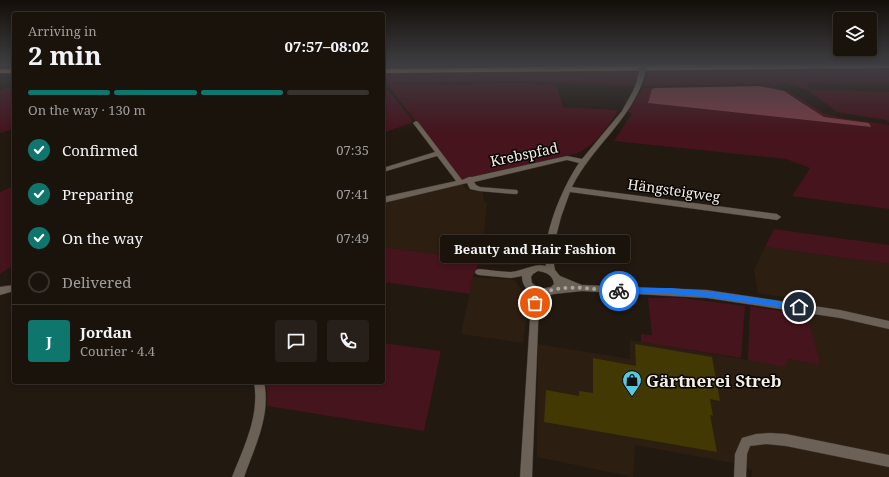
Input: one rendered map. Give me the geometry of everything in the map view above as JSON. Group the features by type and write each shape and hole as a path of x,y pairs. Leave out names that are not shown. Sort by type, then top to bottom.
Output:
{"street":[{"path":"582,288 557,278 551,271 547,257 557,215 567,189 584,162 633,98 637,87"},
{"path":"416,123 460,182"},
{"path":"385,169 439,153"},
{"name":"Krebspfad","path":"385,200 469,179 567,158 573,158 584,162"},
{"name":"Krebspfad","path":"469,179 473,187 479,189 514,192"},
{"name":"Hängsteigweg","path":"567,189 777,217"},
{"path":"526,282 526,275 547,257"},
{"path":"511,275 533,269 551,271"},
{"path":"479,272 511,275 526,282 533,290 543,293 554,290 582,288 612,291 670,291 747,299 840,314 889,325"},
{"path":"554,290 558,284 557,278"},
{"path":"0,291 12,288"},
{"path":"526,477 535,303 533,290"},
{"path":"535,303 543,293"},
{"path":"238,477 261,406 259,384"},
{"path":"740,477 740,454 746,442 757,438 786,440 889,461"}],"shaded area":[{"path":"12,87 12,130 0,133 0,90"},
{"path":"385,87 412,119 411,123 385,132"},
{"path":"390,87 557,87 563,107 618,110 601,135 578,153 463,179 460,179"},
{"path":"692,87 655,88 648,103 870,127 869,123 824,117 792,95 764,87 773,87 790,92 825,114 889,125 889,209 792,196 810,168 786,159 614,141 632,113 628,112 643,88"},
{"path":"765,87 784,91 824,117 869,123 871,127 648,103 652,89"},
{"path":"799,87 889,92 889,123 886,120 837,112 808,90"},
{"path":"461,183 467,190 483,192 484,202 487,202 483,242 544,250 539,257 521,265 478,265 480,260 385,247 385,202"},
{"path":"12,187 12,266 0,274 0,192"},
{"path":"774,229 889,245 889,264 765,247"},
{"path":"385,247 480,260 473,277 470,294 385,282"},
{"path":"765,247 889,264 889,477 752,477 752,470 733,463 635,445 633,477 537,457 538,344 630,359 630,340 748,360 789,359 821,365 802,300 758,293 754,270"},
{"path":"473,277 514,280 529,299 523,343 461,334"},
{"path":"648,298 683,298 745,306 741,358 641,342 641,334 652,335"},
{"path":"750,306 807,315 821,365 789,359 784,367 748,360"},
{"path":"385,343 441,351 424,431 267,406 267,390 265,384 385,384"}],"building":[{"name":"Gärtnerei Streb","path":"635,344 712,357 720,401 710,399 713,416 710,415 717,452 544,422 546,390 579,396 579,391 593,393 593,358 636,366"}],"way so far":[{"path":"535,303 543,293 554,290 582,288 619,291"}],"place":[{"name":"Beauty and Hair Fashion","path":"535,303"},
{"name":"Gärtnerei Streb","path":"632,397"}],"route":[{"path":"619,291 670,291 707,294 799,307"}]}
